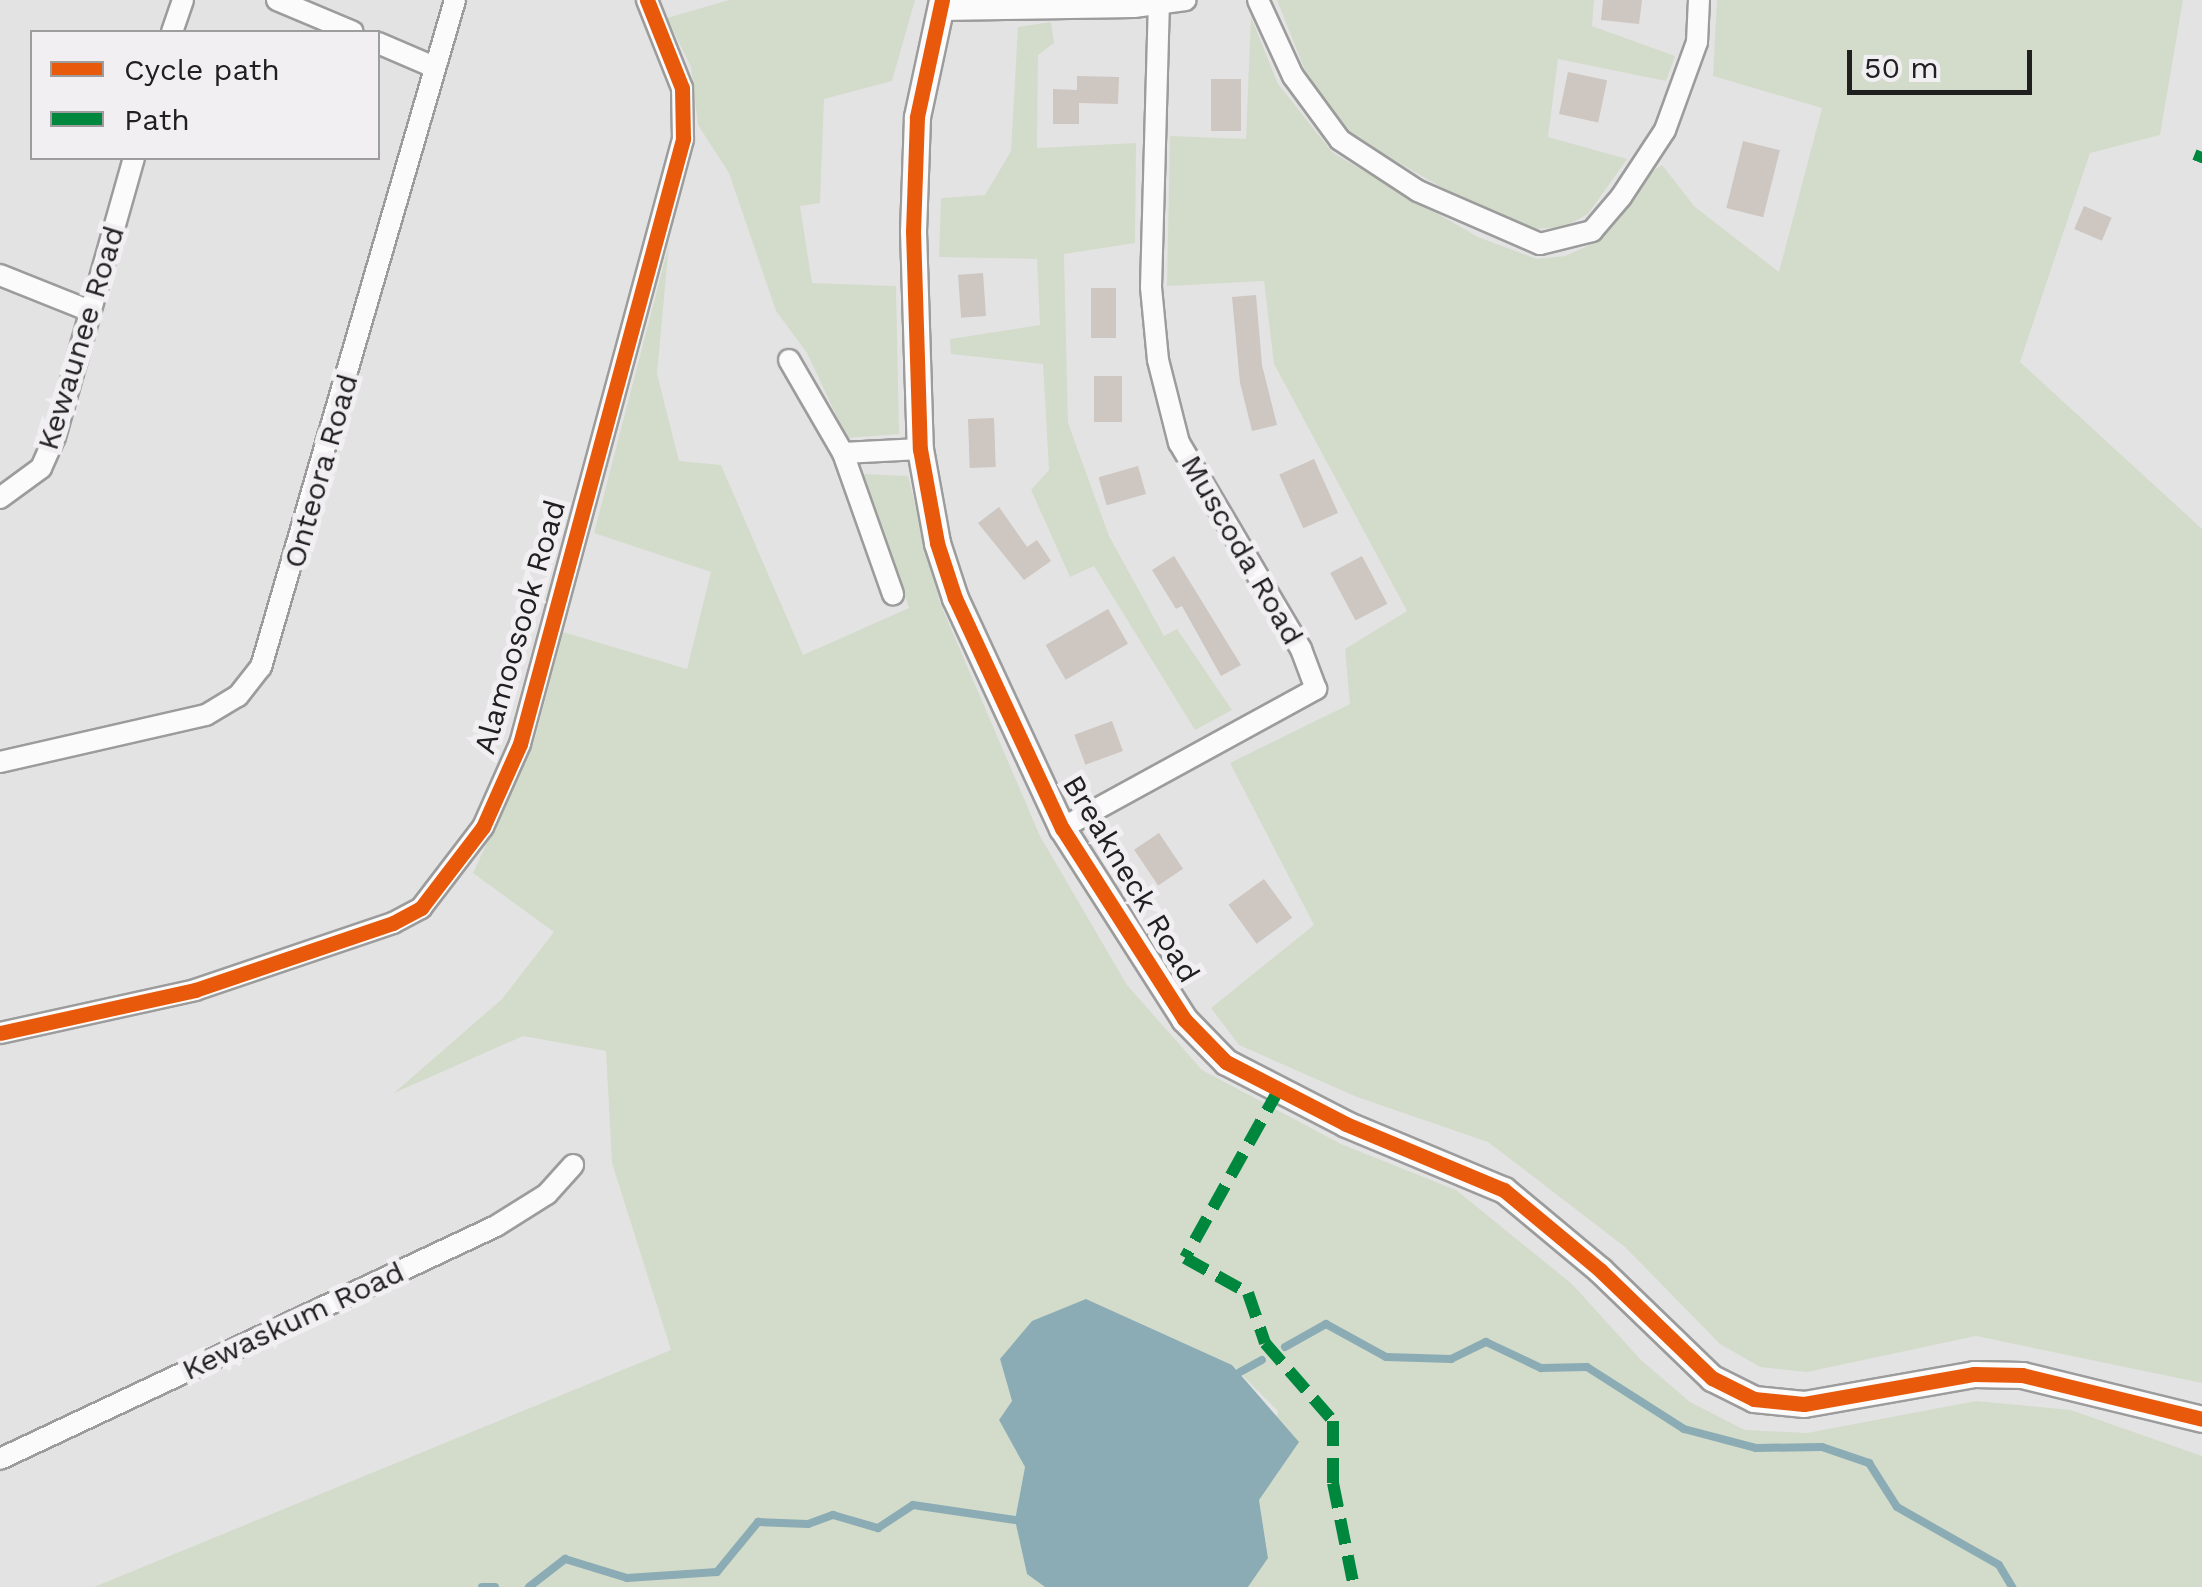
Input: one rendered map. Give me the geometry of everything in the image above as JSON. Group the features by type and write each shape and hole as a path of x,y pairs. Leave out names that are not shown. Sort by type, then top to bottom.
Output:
{"street":[{"path":"173,30 182,0"},
{"path":"277,0 348,30"},
{"name":"Onteora Road","path":"0,762 206,714 238,696 260,667 278,623 456,0"},
{"name":"Alamoosook Road","path":"0,1033 194,990 339,943 421,908 454,872 520,744 683,139 682,88 647,0"},
{"path":"941,5 1159,4 1186,0"},
{"path":"1258,0 1293,76 1340,140 1418,190 1540,244 1564,243 1592,230 1621,197 1665,130 1696,42 1699,0"},
{"name":"Muscoda Road","path":"1062,828 1316,689 1300,649 1179,442 1158,360 1151,275 1159,4"},
{"name":"Breakneck Road","path":"941,5 917,118 913,231 920,449 955,598 1062,828 1150,973 1226,1062 1346,1124 1504,1190 1600,1270 1712,1378 1754,1399 1804,1404 1974,1374 2022,1375 2202,1419"},
{"path":"380,44 434,67"},
{"name":"Kewaunee Road","path":"0,498 41,468 133,160"},
{"path":"0,274 90,311"},
{"path":"789,360 844,453 893,594"},
{"path":"844,453 920,449"},
{"name":"Kewaskum Road","path":"0,1459 496,1226 547,1194 573,1165"}],"green space":[{"path":"729,0 915,0 892,81 824,99 820,203 800,206 812,283 896,286 899,434 847,438 807,353 776,311 729,173 698,125 691,67 667,18"},
{"path":"1277,0 1594,0 1592,26 1675,56 1666,81 1558,59 1548,137 1627,159 1588,214 1564,227 1535,229 1486,213 1349,134 1307,76"},
{"path":"1717,0 2183,0 2160,135 2090,153 2020,362 2202,529 2202,1383 1976,1336 1807,1372 1760,1367 1720,1344 1625,1247 1488,1142 1357,1097 1239,1045 1211,1008 1314,925 1230,763 1350,704 1345,649 1407,611 1274,364 1264,281 1167,286 1170,136 1246,139 1251,17 1278,84 1333,153 1478,237 1537,259 1565,256 1599,241 1648,174 1662,165 1695,207 1779,272 1822,108 1713,76"},
{"path":"1051,22 1054,43 1038,55 1037,148 1136,143 1135,243 1064,254 1068,423 1109,536 1164,636 1177,629 1232,710 1195,730 1094,566 1070,577 1031,490 1049,470 1043,364 951,354 950,339 1040,325 1037,259 939,257 941,198 985,195 1011,151 1018,27"},
{"path":"669,244 657,374 679,461 721,465 803,655 909,608 863,474 908,476 940,603 1040,836 1127,985 1202,1070 1341,1144 1456,1190 1572,1284 1641,1360 1690,1402 1745,1430 1807,1433 1976,1401 2071,1410 2202,1456 2202,1587 1248,1587 1268,1557 1259,1500 1278,1411 1232,1365 1086,1299 1000,1359 1012,1401 999,1420 1025,1467 1015,1520 1027,1574 1045,1587 94,1587 671,1350 612,1163 606,1051 523,1036 394,1093 502,999 554,932 473,873 534,742 563,632 687,669 711,572 594,533"}],"water":[{"path":"1086,1299 1232,1365 1299,1442 1259,1500 1268,1558 1248,1587 1045,1587 1027,1574 1015,1520 1025,1467 999,1420 1012,1401 1000,1359 1032,1321"}],"building":[{"path":"1603,0 1642,0 1639,24 1601,20"},
{"path":"1568,72 1607,80 1598,122 1559,114"},
{"path":"1077,76 1119,77 1118,104 1079,103 1079,124 1053,124 1053,89 1077,90"},
{"path":"1211,79 1241,79 1241,131 1211,131"},
{"path":"1743,141 1780,150 1763,217 1726,208"},
{"path":"2084,206 2112,218 2102,241 2074,229"},
{"path":"983,273 986,316 961,318 958,275"},
{"path":"1091,288 1116,288 1116,338 1091,338"},
{"path":"1256,295 1262,365 1277,425 1252,431 1240,383 1232,297"},
{"path":"1094,376 1122,376 1122,422 1094,422"},
{"path":"994,418 996,467 970,468 968,419"},
{"path":"1314,459 1338,513 1303,528 1279,474"},
{"path":"1138,466 1146,494 1107,505 1099,477"},
{"path":"999,507 1027,547 1037,540 1051,561 1024,580 978,523"},
{"path":"1174,556 1241,665 1221,676 1182,606 1176,609 1152,570"},
{"path":"1362,556 1387,604 1356,621 1330,573"},
{"path":"1108,609 1128,644 1066,680 1046,645"},
{"path":"1112,721 1123,751 1085,765 1074,735"},
{"path":"1159,833 1183,869 1158,885 1134,850"},
{"path":"1264,879 1292,918 1257,944 1228,905"}],"waterway":[{"path":"1285,1347 1326,1324 1386,1357 1451,1359 1486,1342 1541,1368 1587,1367 1684,1429 1756,1448 1822,1447 1869,1463 1897,1507 1999,1565 2012,1587"},
{"path":"1240,1372 1262,1360"},
{"path":"529,1587 565,1559 627,1578 717,1572 758,1522 808,1524 833,1515 878,1528 913,1505 1015,1520"},
{"path":"482,1587 495,1587"}],"marked path":[{"path":"2198,162 2202,152"},
{"path":"1279,1089 1185,1258 1248,1293 1265,1343 1333,1421 1333,1483 1354,1587"}],"cycle path":[{"path":"0,1033 195,990 393,923 421,908 483,827 520,744 683,139 682,88 647,0"},
{"path":"942,0 917,117 913,231 920,449 937,543 955,598 1062,828 1184,1019 1226,1062 1346,1124 1504,1190 1600,1270 1712,1378 1754,1399 1804,1404 1974,1374 2022,1375 2202,1419"}]}
